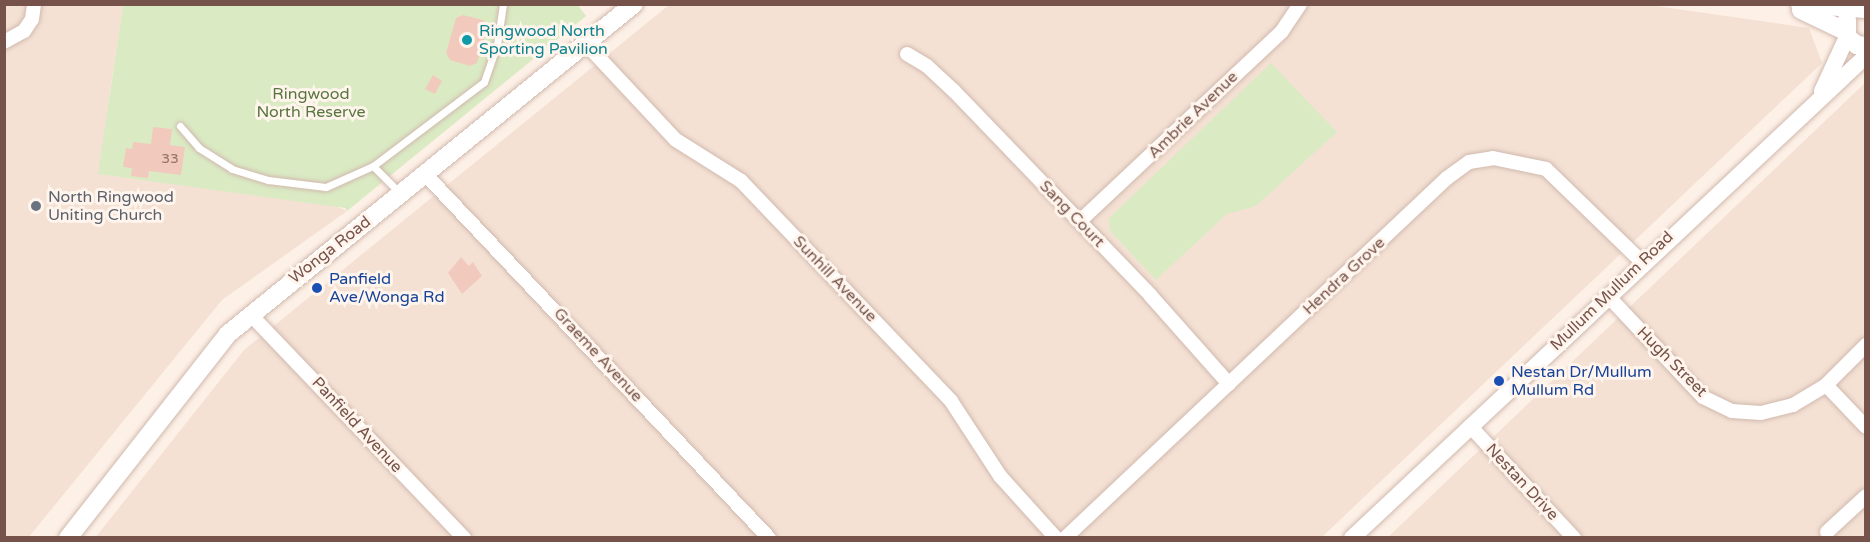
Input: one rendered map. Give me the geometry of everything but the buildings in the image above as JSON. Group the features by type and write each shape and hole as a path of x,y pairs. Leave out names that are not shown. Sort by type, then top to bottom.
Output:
{"main road":[{"name":"Wonga Road","path":"68,537 216,348 250,314 587,45 634,4"},
{"path":"1791,4 1846,34 1857,45 1866,46"},
{"path":"1800,4 1862,10"},
{"path":"1846,34 1847,20 1862,10"}],"street":[{"path":"4,42 24,31 32,19 34,4"},
{"name":"Ambrie Avenue","path":"1080,221 1282,31 1300,4"},
{"name":"Mullum Mullum Road","path":"1820,94 1846,34"},
{"name":"Sunhill Avenue","path":"587,45 676,140 741,181 935,384 951,401 1000,476 1056,537"},
{"name":"Sang Court","path":"907,54 927,66 954,91 1080,221 1229,384"},
{"name":"Mullum Mullum Road","path":"1352,537 1820,94 1866,56"},
{"name":"Hendra Grove","path":"1065,537 1447,178 1469,162 1493,158 1546,169 1642,262"},
{"name":"Graeme Avenue","path":"425,174 769,537"},
{"name":"Hugh Street","path":"1608,296 1703,397 1732,411 1761,413 1793,405 1826,385 1866,345"},
{"name":"Panfield Avenue","path":"250,314 464,537"},
{"path":"1826,385 1866,427"},
{"name":"Nestan Drive","path":"1470,426 1574,537"},
{"path":"1827,532 1866,496"}],"lane":[{"path":"180,126 213,158 268,180 326,187 373,166 484,82 497,45 503,4"},
{"path":"373,166 401,194"}],"shaded area":[{"path":"4,5 123,5 108,105 347,211 222,300 28,538 4,537"},
{"path":"669,5 1649,5 1809,28 1822,63 1322,537 95,538 244,350"},
{"path":"1865,83 1865,537 1388,537"}],"green space":[{"name":"Ringwood North Reserve","path":"577,4 586,16 347,211 345,208 98,174 123,5"},
{"path":"1271,63 1337,132 1256,206 1227,214 1156,280 1110,231 1108,219"}],"place":[{"name":"Ringwood North Sporting Pavilion","path":"467,40"},
{"name":"North Ringwood Uniting Church","path":"36,206"},
{"name":"Panfield Ave/Wonga Rd","path":"317,288"},
{"name":"Nestan Dr/Mullum Mullum Rd","path":"1499,381"}]}
